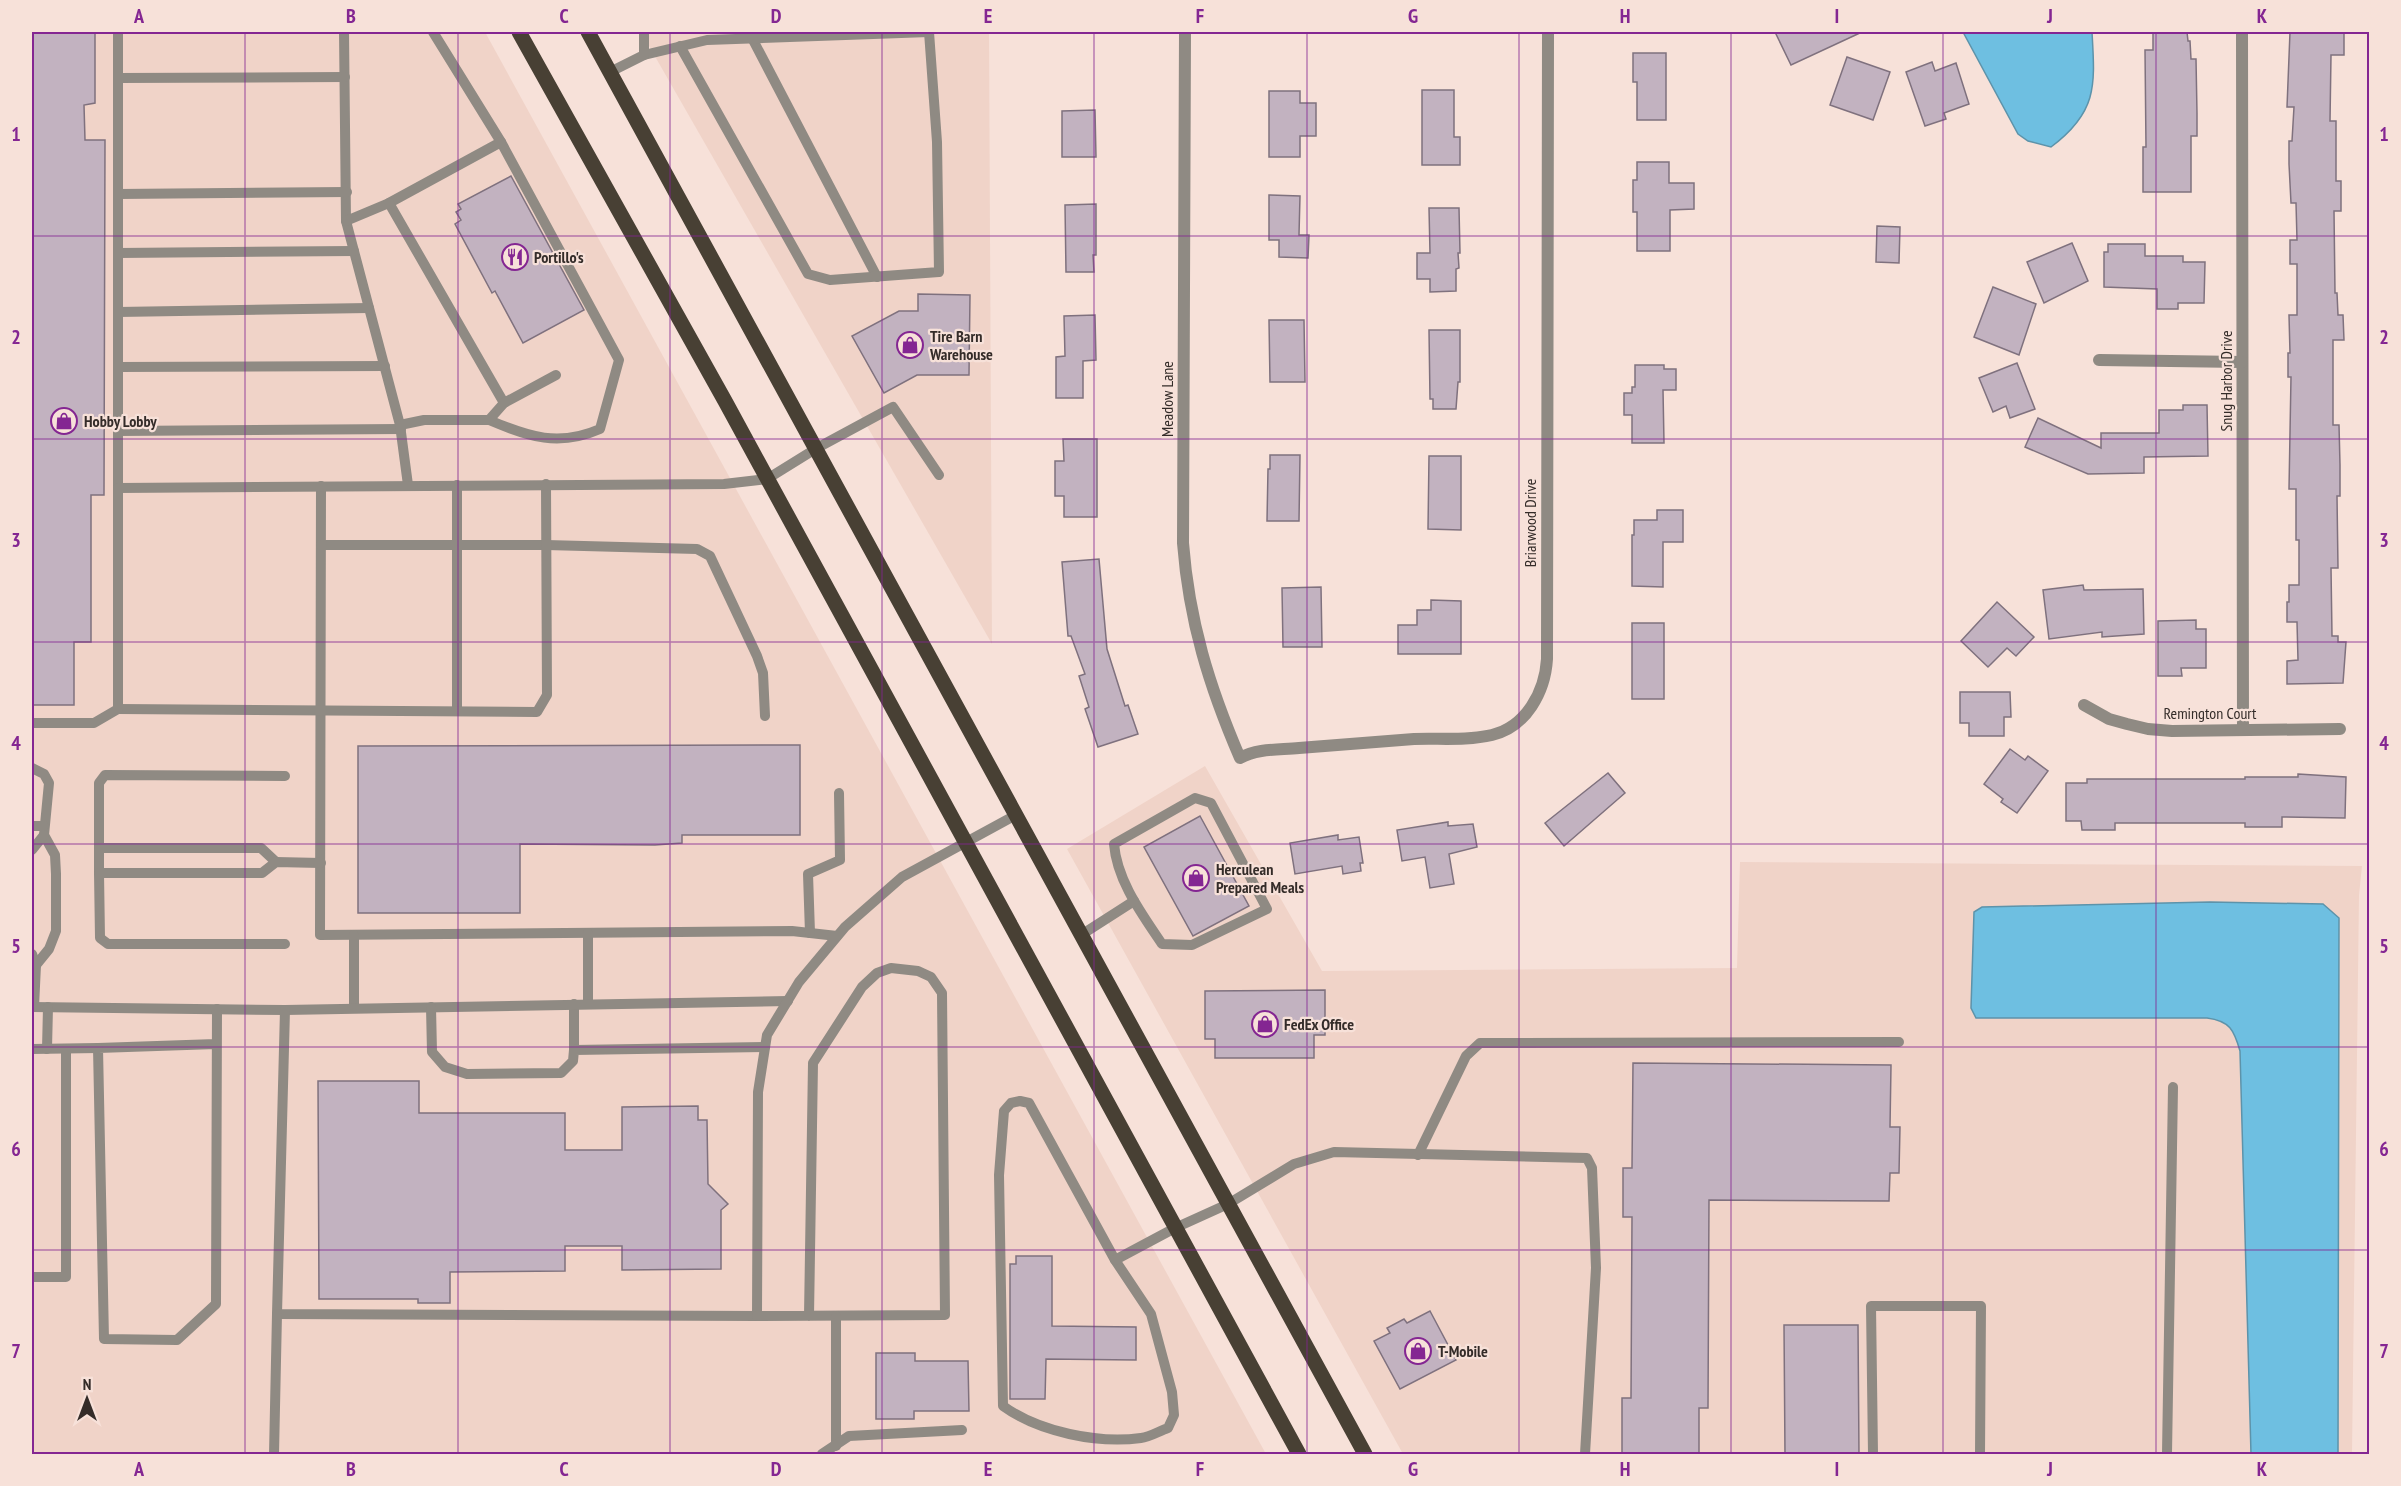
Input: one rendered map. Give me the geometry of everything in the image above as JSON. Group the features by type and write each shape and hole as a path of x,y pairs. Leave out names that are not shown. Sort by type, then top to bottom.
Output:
{"main road":[{"path":"519,32 767,479 1299,1455"},
{"path":"588,32 1365,1455"}],"street":[{"name":"Meadow Lane","path":"1185,32 1183,543 1188,595 1199,647 1223,719 1240,758"},
{"name":"Briarwood Drive","path":"1240,758 1278,748 1494,735 1522,718 1541,691 1547,658 1548,32"},
{"name":"Snug Harbor Drive","path":"2242,32 2243,730"},
{"path":"2099,360 2242,362"},
{"name":"Remington Court","path":"2084,705 2109,719 2148,729 2340,729"}],"lane":[{"path":"118,32 118,709"},
{"path":"344,32 346,221 401,427 408,486"},
{"path":"118,431 401,427 424,420 489,420 536,438 580,438 600,429 620,360 501,142 433,32"},
{"path":"644,32 644,55"},
{"path":"610,72 644,55 680,46 707,40 930,32 937,142 939,272 830,280 808,274 680,46"},
{"path":"752,38 877,277"},
{"path":"118,78 345,77"},
{"path":"346,221 389,203 501,142"},
{"path":"118,194 347,192"},
{"path":"389,203 504,403"},
{"path":"118,253 354,251"},
{"path":"118,312 369,308"},
{"path":"118,367 385,366"},
{"path":"489,420 504,403 556,375"},
{"path":"118,488 724,484 767,479 817,448 893,407 939,474"},
{"path":"32,723 94,723 118,709 537,712 547,695 546,484"},
{"path":"457,485 457,711"},
{"path":"321,486 320,935 792,931 837,936"},
{"path":"321,544 546,545 697,549 710,556 764,673 765,716"},
{"path":"32,768 44,774 50,783 44,830 32,850"},
{"path":"285,776 105,775 99,783 100,938 108,944 285,944"},
{"path":"810,933 808,874 840,860 839,793"},
{"path":"1195,798 1210,803 1267,909 1192,945 1162,944 1134,901 1115,860 1114,844 1195,798"},
{"path":"757,1316 758,1092 767,1035 799,982 837,936 902,878 1016,815"},
{"path":"32,826 44,830 55,855 56,931 49,949 34,965"},
{"path":"99,848 261,848 276,862"},
{"path":"99,873 262,873 276,862 321,863"},
{"path":"1082,935 1134,901"},
{"path":"588,933 588,1004"},
{"path":"354,935 354,1008"},
{"path":"32,954 33,1007 285,1010 788,1000"},
{"path":"277,1314 757,1316 809,1316 836,1316 945,1315 942,993 931,977 918,971 891,968 877,973 862,987 813,1063 809,1316"},
{"path":"431,1007 432,1052 445,1067 467,1074 561,1073 573,1061 574,1004"},
{"path":"47,1049 48,1007"},
{"path":"98,1048 104,1340 177,1340 216,1304 217,1009"},
{"path":"274,1455 285,1010"},
{"path":"1418,1155 1466,1056 1480,1043 1899,1042"},
{"path":"32,1049 216,1044"},
{"path":"574,1050 765,1047"},
{"path":"32,1277 66,1277 66,1049"},
{"path":"2167,1455 2173,1087"},
{"path":"1020,1101 1029,1103 1115,1260 1150,1314 1173,1392 1174,1415 1167,1428 1143,1438 1086,1439 1043,1426 1003,1407 999,1175 1002,1155 1002,1121 1004,1112 1011,1103 1020,1101"},
{"path":"1115,1260 1175,1228 1228,1204 1294,1164 1334,1152 1587,1158 1592,1168 1596,1268 1586,1455"},
{"path":"1873,1455 1871,1306 1981,1306 1980,1455"},
{"path":"836,1316 836,1446"},
{"path":"822,1455 849,1436 962,1430"}],"shaded area":[{"path":"32,32 485,32 1266,1454 32,1454"},
{"path":"641,32 989,32 992,644"},
{"path":"1205,766 1322,971 1737,968 1740,862 2362,866 2359,895 2352,1454 1403,1454 1067,849"}],"water":[{"path":"1963,32 2092,32 2093,82 2090,96 2078,122 2051,147 2028,141 2018,134"},
{"path":"2210,902 2323,904 2339,918 2338,1454 2251,1454 2240,1051 2236,1037 2230,1028 2221,1021 2207,1018 1976,1018 1971,1008 1974,912 1982,907"}],"building":[{"path":"32,32 95,32 95,103 84,105 85,140 105,140 104,495 91,495 91,642 74,642 74,705 32,705"},
{"path":"1775,32 1862,32 1791,65"},
{"path":"2187,32 2191,59 2196,59 2197,136 2191,136 2191,192 2143,192 2143,147 2146,147 2145,50 2153,50 2153,33"},
{"path":"2290,32 2344,32 2344,55 2331,55 2330,121 2336,121 2336,181 2341,181 2341,211 2334,211 2335,293 2337,293 2338,315 2343,315 2344,340 2333,340 2333,425 2339,425 2340,496 2337,496 2338,568 2331,568 2332,636 2338,636 2338,642 2346,642 2343,683 2287,684 2287,661 2298,660 2297,622 2287,622 2289,585 2299,585 2296,489 2289,489 2291,377 2288,377 2289,315 2297,315 2297,264 2290,264 2290,240 2297,240 2296,203 2291,203 2289,164 2289,141 2292,141 2294,107 2287,107"},
{"path":"1633,53 1666,53 1666,120 1637,120 1637,82 1633,82"},
{"path":"1847,57 1890,72 1873,120 1830,105"},
{"path":"1932,62 1935,71 1956,63 1969,104 1944,113 1946,119 1925,126 1906,72"},
{"path":"1422,90 1454,90 1454,137 1460,137 1460,165 1422,165"},
{"path":"1269,91 1300,91 1300,103 1316,103 1316,136 1300,136 1300,157 1269,157"},
{"path":"1095,110 1096,157 1062,157 1062,111"},
{"path":"1637,162 1669,162 1669,183 1694,183 1694,209 1670,210 1670,251 1637,251 1637,212 1633,212 1633,180 1637,180"},
{"name":"Portillo's","path":"511,176 584,310 523,343 495,291 492,293 455,224 461,220 456,212 461,209 458,204"},
{"path":"1269,195 1300,196 1299,235 1309,235 1308,258 1279,257 1279,240 1269,240"},
{"path":"1096,204 1094,272 1066,272 1065,205"},
{"path":"1429,208 1459,208 1460,253 1458,253 1459,268 1456,269 1456,291 1430,292 1430,279 1417,279 1417,253 1430,253"},
{"path":"1877,226 1900,227 1899,263 1876,262"},
{"path":"2072,243 2088,281 2044,303 2027,262"},
{"path":"2108,244 2145,244 2145,256 2183,256 2183,262 2205,262 2204,303 2178,303 2178,309 2157,309 2157,289 2104,287 2104,252 2108,252"},
{"path":"1993,287 2036,304 2019,355 1974,337"},
{"path":"918,294 970,295 969,375 917,375 884,393 852,336 899,311 918,311"},
{"path":"1095,315 1096,360 1083,361 1083,398 1056,398 1056,357 1065,356 1064,316"},
{"path":"1269,320 1304,320 1305,382 1270,382"},
{"path":"1429,330 1460,330 1460,382 1458,382 1456,409 1433,409 1433,399 1430,399"},
{"path":"2017,363 2035,409 2010,418 2006,406 1993,412 1979,378"},
{"path":"1635,365 1664,365 1664,369 1676,369 1676,390 1663,390 1664,443 1632,443 1632,415 1624,415 1624,393 1632,393 1632,387 1635,387"},
{"path":"2183,405 2207,405 2208,456 2144,457 2144,473 2088,474 2025,447 2038,418 2101,448 2101,433 2159,433 2159,410 2183,410"},
{"path":"1063,439 1097,439 1097,517 1064,517 1064,496 1055,496 1055,461 1064,461"},
{"path":"1270,455 1300,455 1299,521 1267,521"},
{"path":"1429,456 1461,456 1461,530 1428,529"},
{"path":"1657,510 1683,510 1683,542 1663,542 1663,587 1632,586 1634,520 1657,520"},
{"path":"1099,559 1107,649 1125,706 1128,705 1138,734 1098,747 1085,709 1089,707 1079,676 1085,674 1071,636 1068,636 1062,562"},
{"path":"2083,585 2084,590 2143,589 2144,634 2102,637 2102,632 2049,639 2043,590"},
{"path":"1321,587 1322,647 1283,647 1282,588"},
{"path":"1431,600 1461,601 1461,654 1398,654 1398,625 1417,625 1417,610 1431,610"},
{"path":"1997,602 2034,637 2016,656 2007,648 1988,667 1961,641"},
{"path":"2196,620 2196,629 2206,629 2206,668 2181,668 2182,676 2158,676 2158,621"},
{"path":"1632,623 1664,623 1664,699 1632,699"},
{"path":"1960,692 2010,692 2011,717 2004,717 2004,736 1969,736 1969,723 1960,723"},
{"path":"800,745 800,835 682,835 682,843 655,845 520,844 520,913 358,913 358,746"},
{"path":"2010,749 2025,760 2028,756 2048,771 2017,813 2001,802 2003,799 1984,784"},
{"path":"1608,773 1625,793 1564,846 1545,823"},
{"path":"2298,774 2346,777 2345,818 2282,817 2282,827 2245,827 2245,823 2115,823 2115,830 2082,830 2081,821 2066,821 2066,783 2087,783 2087,779 2245,779 2245,777 2298,777"},
{"path":"1200,816 1249,906 1193,936 1144,847"},
{"path":"1448,822 1448,826 1473,824 1477,847 1449,854 1454,884 1430,888 1425,857 1402,861 1397,830"},
{"path":"1338,835 1338,840 1359,837 1363,863 1360,863 1361,871 1343,874 1342,866 1295,874 1290,843"},
{"path":"1325,990 1325,1035 1314,1035 1314,1058 1215,1058 1215,1039 1205,1039 1205,991"},
{"path":"1633,1063 1891,1065 1890,1127 1900,1127 1899,1173 1890,1173 1889,1201 1709,1200 1708,1408 1699,1408 1699,1455 1622,1455 1622,1398 1631,1398 1632,1217 1623,1217 1623,1168 1632,1168"},
{"path":"318,1081 419,1081 419,1113 565,1113 565,1150 622,1150 622,1107 698,1106 698,1120 707,1120 708,1184 728,1204 721,1210 721,1269 622,1270 622,1246 565,1246 565,1271 450,1272 450,1303 418,1303 418,1299 319,1299"},
{"path":"1016,1256 1052,1256 1052,1326 1136,1327 1136,1360 1046,1359 1045,1399 1010,1399 1010,1264 1016,1264"},
{"path":"1430,1311 1456,1360 1400,1389 1374,1341 1390,1333 1387,1328 1404,1319 1407,1323"},
{"path":"1784,1325 1858,1325 1859,1455 1785,1455"},
{"path":"876,1353 915,1353 915,1361 968,1361 969,1411 914,1411 914,1419 876,1419"}],"place":[{"name":"Portillo's","path":"515,257"},
{"name":"Tire Barn Warehouse","path":"910,345"},
{"name":"Hobby Lobby","path":"64,421"},
{"name":"Herculean Prepared Meals","path":"1196,878"},
{"name":"FedEx Office","path":"1265,1024"},
{"name":"T-Mobile","path":"1418,1351"}]}
